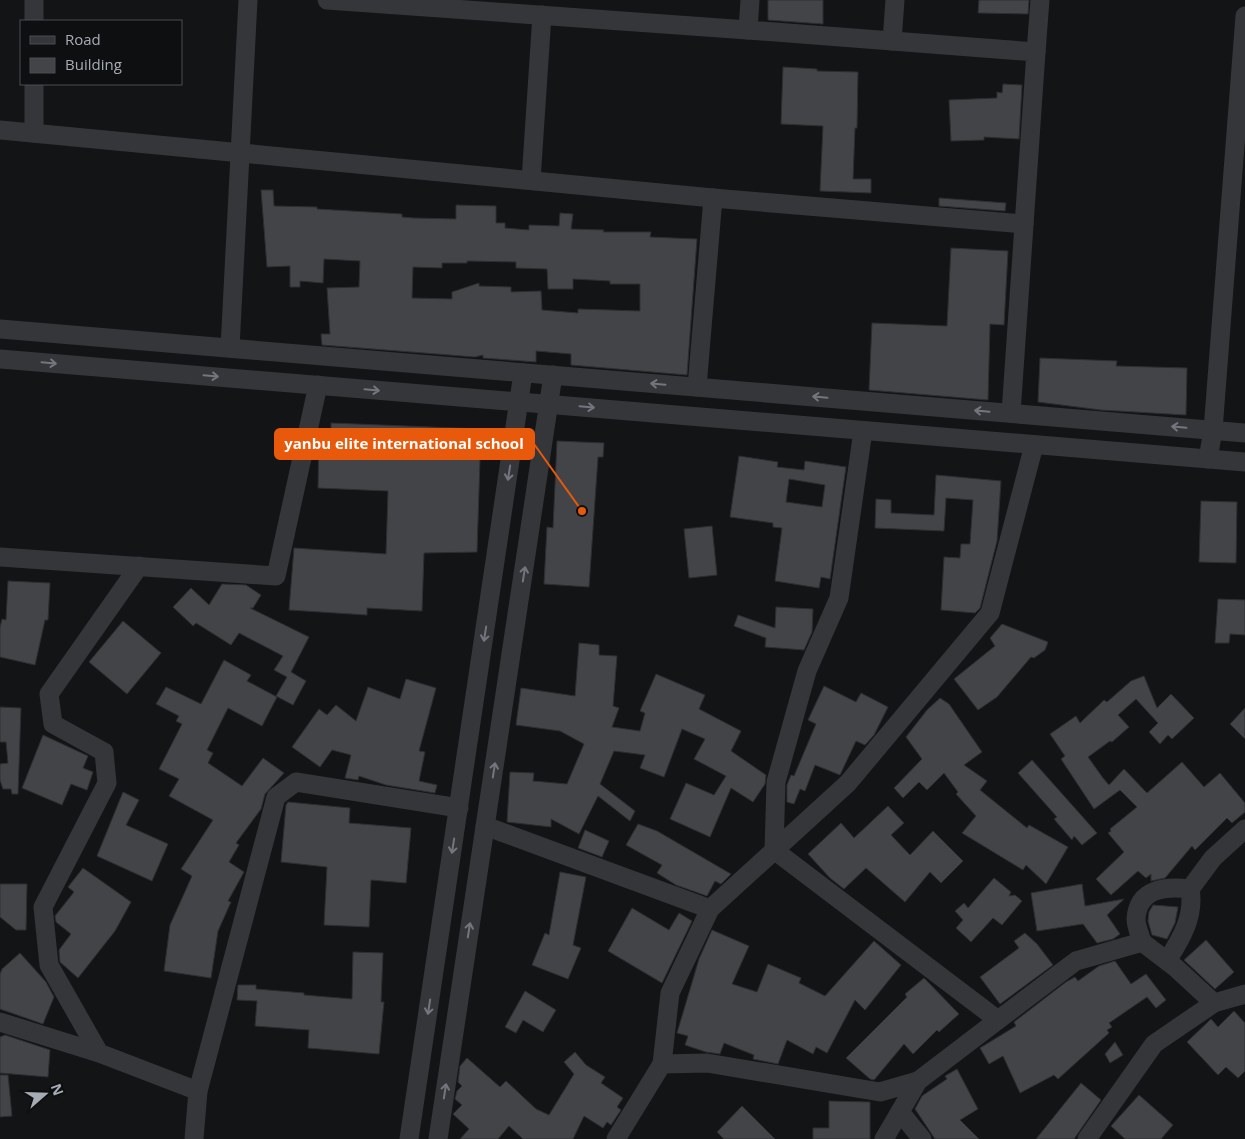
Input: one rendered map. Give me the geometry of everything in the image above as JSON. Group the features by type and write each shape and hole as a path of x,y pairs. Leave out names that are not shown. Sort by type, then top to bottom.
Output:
{"street":[{"path":"34,0 34,20"},
{"path":"230,348 248,0"},
{"path":"328,0 1036,52"},
{"path":"748,30 750,0"},
{"path":"892,41 895,0"},
{"path":"1011,413 1040,0"},
{"path":"531,180 542,15"},
{"path":"1208,459 1213,430 1245,16"},
{"path":"34,85 34,133"},
{"path":"0,130 713,198 1024,224"},
{"path":"698,387 713,198"},
{"path":"0,329 1245,432"},
{"path":"0,359 1245,462"},
{"path":"409,1139 523,373"},
{"path":"438,1139 553,375"},
{"path":"0,556 276,576 318,385"},
{"path":"774,850 776,782 807,671 839,598 863,430"},
{"path":"616,1139 662,1064 670,993 710,909 848,783 990,613 1034,444"},
{"path":"98,1053 49,964 43,907 108,783 104,752 54,724 49,694 139,566"},
{"path":"194,1139 198,1091 276,797 296,782 459,808"},
{"path":"485,826 710,909"},
{"path":"1167,961 1182,937 1192,902 1190,889 1213,858 1245,828"},
{"path":"774,850 998,1020"},
{"path":"1190,889 1164,888 1146,896 1140,904 1136,920 1142,942 1167,961 1214,1003"},
{"path":"662,1064 707,1063 880,1092 918,1081 1076,961 1142,942"},
{"path":"1087,1139 1154,1044 1214,1003 1245,994"},
{"path":"0,1022 98,1053 198,1091"},
{"path":"884,1139 918,1081"},
{"path":"900,1112 922,1139"}],"building":[{"path":"768,0 823,0 823,24 768,20"},
{"path":"979,0 1029,0 1028,14 978,13"},
{"path":"783,67 817,69 817,71 858,72 857,128 855,128 853,179 871,179 871,193 820,191 823,126 781,124"},
{"path":"1003,84 1022,85 1019,139 984,137 984,140 951,141 949,100 997,98 997,92 1002,93"},
{"path":"261,190 273,190 274,206 317,207 317,209 402,214 402,217 413,218 456,219 456,205 496,206 496,223 505,223 505,228 529,230 529,225 559,226 560,213 573,214 571,229 604,230 603,232 651,232 650,237 697,239 687,375 571,365 571,354 536,351 536,362 483,358 483,355 475,357 322,345 321,334 330,334 327,288 359,287 360,261 324,259 323,283 300,281 300,287 290,287 290,266 267,267","holes":["467,261 516,262 516,268 547,269 548,289 573,289 573,279 610,281 610,284 640,284 640,311 578,309 578,313 542,310 541,291 511,292 511,287 479,286 479,283 452,292 452,299 412,298 413,267 442,268 442,263 467,263"]},
{"path":"939,198 1006,203 1005,211 939,206"},
{"path":"951,248 1008,251 1004,325 990,324 988,400 869,390 872,323 947,326"},
{"path":"1040,358 1117,361 1116,366 1187,368 1186,415 1101,410 1038,402"},
{"path":"331,423 481,429 477,552 424,553 422,611 367,608 367,615 289,610 294,548 386,554 388,491 318,488 319,437 331,438"},
{"path":"557,441 604,443 603,457 598,457 589,587 544,584 547,527 553,528"},
{"path":"739,456 778,462 777,467 804,470 805,461 846,467 830,579 821,577 819,588 775,581 782,528 773,527 773,523 730,517","holes":["789,479 825,485 822,507 786,502"]},
{"path":"936,475 1001,481 997,541 980,608 975,613 941,610 944,557 960,558 961,544 970,544 973,500 946,498 944,531 875,528 876,499 891,500 891,513 934,515"},
{"path":"1201,501 1237,502 1236,563 1199,562"},
{"path":"712,526 717,575 689,578 684,529"},
{"path":"8,581 50,583 48,620 45,620 35,665 0,657 0,627 2,619 6,620"},
{"path":"222,584 246,585 261,595 253,608 250,608 309,637 291,672 306,681 293,705 276,696 287,677 274,670 283,656 239,633 231,645 196,623 193,626 173,607 191,588 209,605"},
{"path":"1218,599 1245,600 1245,635 1230,634 1229,643 1215,643"},
{"path":"776,607 813,609 812,632 804,650 765,647 766,638 734,626 738,615 775,628"},
{"path":"123,621 161,653 127,694 89,662"},
{"path":"1002,624 1048,642 1045,650 1034,658 1031,657 997,697 978,710 954,679 995,646 990,638"},
{"path":"579,643 599,645 599,655 617,656 613,706 619,708 612,727 640,731 645,713 640,711 656,674 705,695 699,709 741,731 731,751 766,775 765,784 753,802 731,788 710,837 670,819 686,783 714,795 726,776 694,759 705,739 682,729 664,777 640,768 645,755 614,751 600,784 635,811 630,821 598,796 579,834 551,819 551,827 507,822 510,772 534,773 533,781 567,784 584,744 560,731 516,725 521,688 575,696"},
{"path":"224,660 251,675 247,681 277,697 262,726 228,708 207,750 213,753 208,763 242,786 263,758 284,773 265,794 261,809 236,843 239,845 229,862 244,872 228,901 231,902 218,931 211,978 164,971 170,925 192,876 181,869 213,820 169,796 179,779 159,769 182,724 176,721 179,716 156,704 166,687 201,704"},
{"path":"1144,676 1157,708 1171,694 1194,718 1172,739 1168,735 1160,744 1149,732 1158,723 1136,699 1118,715 1129,727 1112,742 1110,741 1088,757 1103,778 1109,785 1124,769 1147,793 1182,762 1204,787 1220,773 1245,803 1245,812 1232,823 1227,818 1195,850 1192,846 1165,878 1151,881 1151,874 1146,878 1138,871 1111,895 1096,879 1124,852 1108,833 1111,831 1110,829 1137,807 1120,790 1094,809 1061,759 1065,756 1050,734 1076,716 1080,723 1104,700 1107,702 1131,681"},
{"path":"406,679 436,688 419,751 425,752 419,781 437,785 435,793 386,785 359,776 358,780 345,778 351,755 332,750 320,767 292,747 319,709 327,715 336,705 356,721 368,687 400,699"},
{"path":"824,686 856,702 861,693 888,707 874,735 865,745 856,741 840,775 815,765 805,791 800,789 794,804 787,802 787,785 791,775 794,776 816,724 808,720"},
{"path":"940,698 949,704 982,752 964,765 987,781 980,790 1027,828 1029,825 1068,847 1046,884 1026,865 1023,870 962,833 976,816 956,794 958,792 944,773 927,790 919,782 903,798 894,788 922,759 906,737 927,710"},
{"path":"0,707 21,708 18,794 12,794 11,789 3,789 0,780 0,764 8,763 6,742 0,742"},
{"path":"1245,708 1245,739 1230,724"},
{"path":"43,735 88,756 83,768 93,772 87,790 71,784 62,805 22,788"},
{"path":"1032,760 1097,833 1082,845 1074,836 1072,840 1054,819 1057,817 1018,773"},
{"path":"123,792 139,800 126,825 168,844 152,881 97,856"},
{"path":"288,802 350,808 349,823 411,828 406,883 371,880 369,927 324,925 327,867 281,862 286,805"},
{"path":"888,806 904,823 891,835 910,855 933,831 963,861 941,883 930,872 905,902 866,868 844,889 830,878 808,854 841,823 854,838"},
{"path":"638,824 657,831 731,874 721,884 715,881 707,896 676,885 657,873 662,865 626,845"},
{"path":"585,830 609,841 602,857 578,848"},
{"path":"83,868 131,902 115,931 78,978 60,962 59,950 71,934 56,922 55,916 74,892 68,887"},
{"path":"560,872 586,877 573,945 581,948 568,979 532,965 545,933 549,935"},
{"path":"994,878 1011,892 1009,896 1015,895 1022,901 1002,925 993,918 971,942 956,928 963,920 955,911 964,903 968,908"},
{"path":"0,884 27,884 26,930 16,930 0,917"},
{"path":"1082,884 1085,906 1124,899 1107,915 1120,934 1113,939 1097,943 1083,924 1037,931 1031,893"},
{"path":"1153,905 1178,907 1175,923 1167,939 1152,935 1148,921 1149,912"},
{"path":"632,908 669,930 679,913 692,921 662,983 608,951"},
{"path":"712,930 749,946 732,984 757,992 768,964 801,978 799,983 825,996 874,941 901,965 865,1010 855,1000 827,1053 816,1047 813,1054 787,1040 778,1064 753,1059 754,1055 724,1043 720,1054 706,1052 685,1045 688,1036 677,1033 699,959"},
{"path":"1025,933 1037,944 1053,965 1000,1004 980,977 1019,948 1014,941"},
{"path":"1206,940 1234,972 1215,989 1184,960"},
{"path":"353,952 383,953 381,1002 384,1002 379,1054 308,1048 309,1030 255,1026 257,1001 237,1000 238,985 256,985 256,989 352,999"},
{"path":"20,953 46,982 54,997 43,1024 0,1009 0,974 2,969"},
{"path":"1115,961 1131,984 1146,974 1166,1000 1156,1008 1147,997 1109,1023 1112,1027 1107,1030 1109,1033 1058,1079 1054,1075 1020,1093 1003,1056 989,1064 980,1048 1016,1026 1014,1022 1066,982 1075,977 1078,981 1099,966"},
{"path":"924,978 959,1014 939,1032 937,1030 913,1054 904,1044 874,1080 870,1079 846,1058 907,997 905,994"},
{"path":"525,991 556,1010 543,1032 523,1020 516,1033 505,1027"},
{"path":"1234,1011 1245,1023 1245,1071 1238,1078 1226,1067 1218,1075 1187,1042 1211,1019 1218,1027"},
{"path":"5,1035 50,1050 48,1077 0,1073 0,1037"},
{"path":"1115,1042 1123,1055 1110,1063 1105,1054"},
{"path":"575,1052 586,1065 605,1077 601,1083 623,1098 617,1107 621,1110 611,1125 607,1122 603,1128 584,1116 573,1139 523,1139 509,1126 498,1139 460,1139 469,1129 453,1114 462,1105 455,1099 457,1091 462,1086 458,1082 460,1066 467,1058 500,1087 506,1081 536,1109 549,1115 574,1074 564,1062"},
{"path":"957,1069 978,1109 960,1120 979,1139 935,1139 915,1109 922,1096 947,1079 945,1076"},
{"path":"0,1075 8,1075 12,1116 0,1117"},
{"path":"1081,1083 1101,1100 1074,1139 1036,1139"},
{"path":"1139,1095 1173,1125 1161,1139 1125,1139 1111,1126"},
{"path":"829,1101 870,1102 870,1139 813,1139 813,1128 829,1128"},
{"path":"742,1106 775,1139 724,1139 717,1132"}],"place":[{"name":"yanbu elite international school","path":"582,511"}]}
